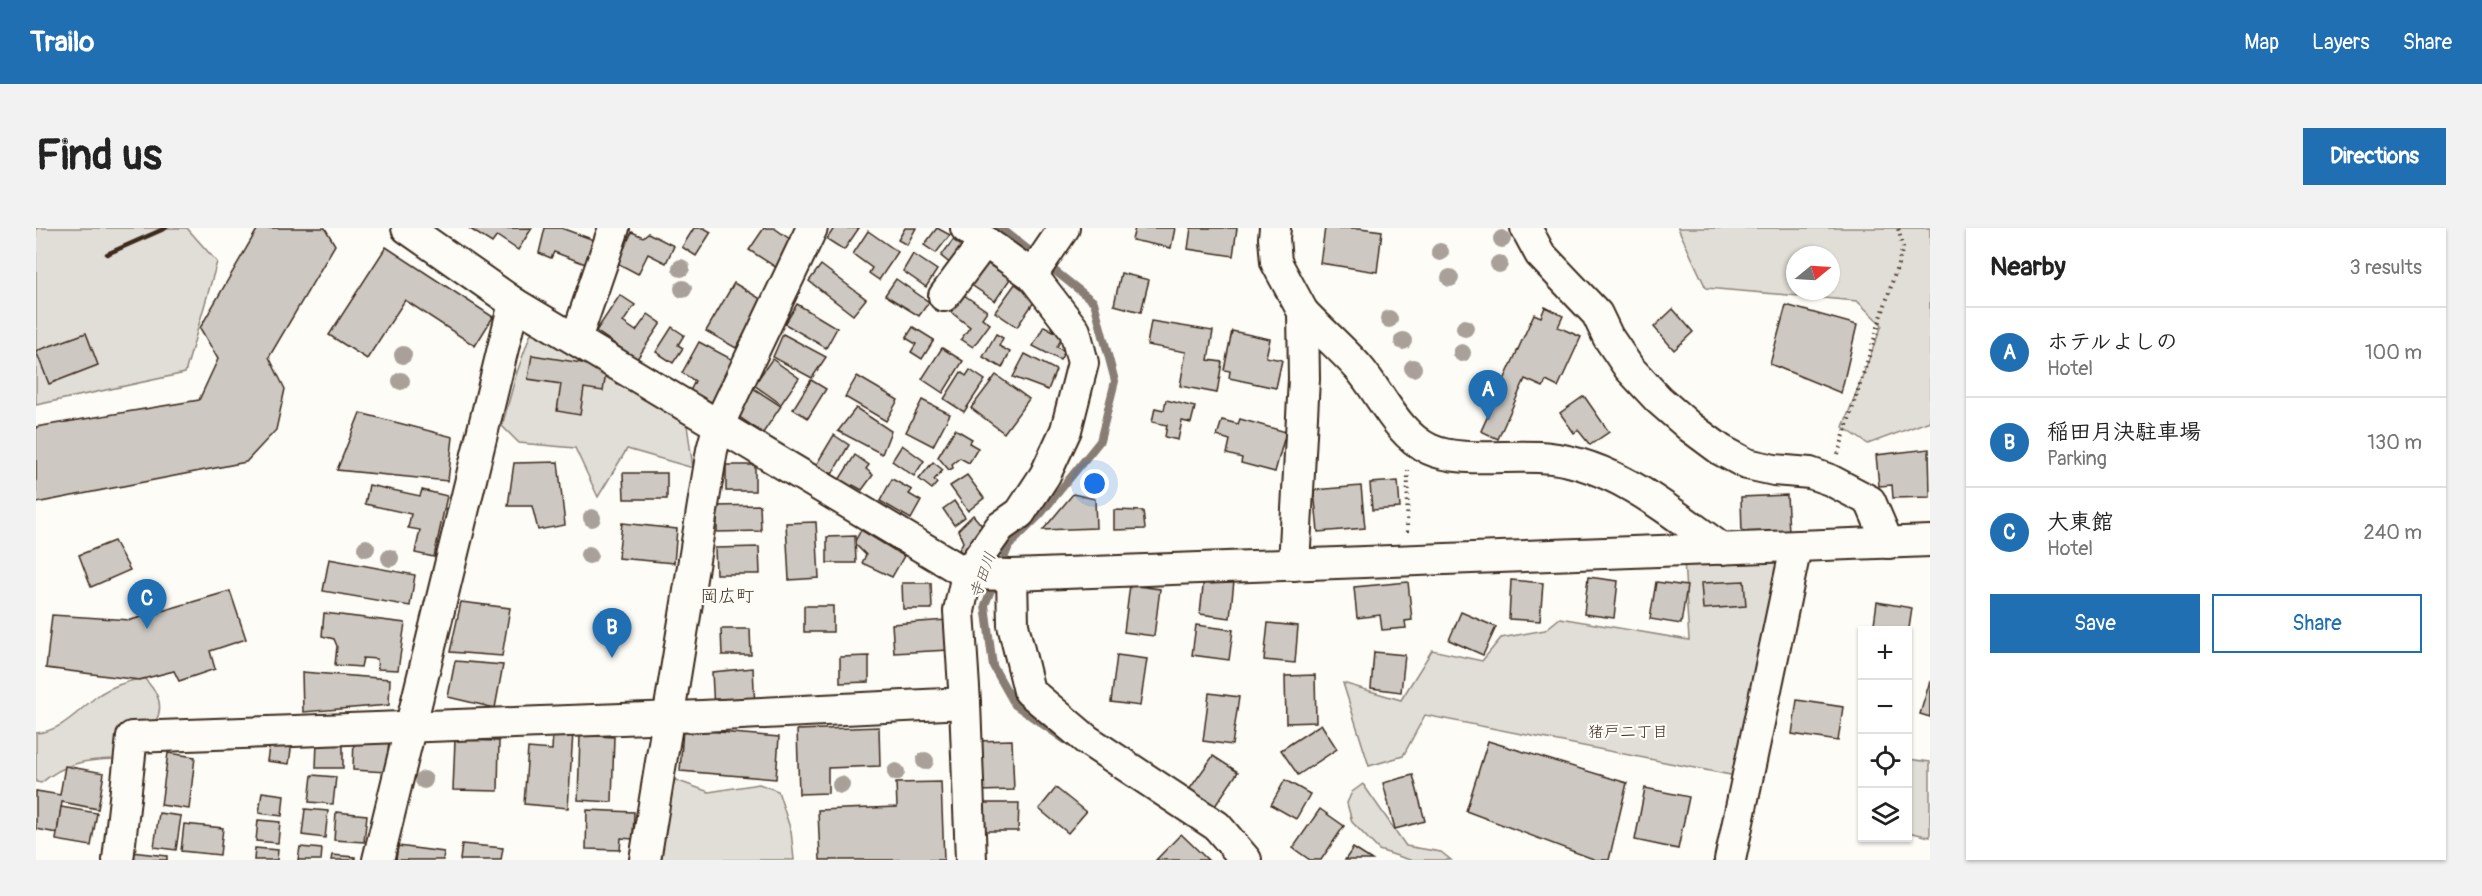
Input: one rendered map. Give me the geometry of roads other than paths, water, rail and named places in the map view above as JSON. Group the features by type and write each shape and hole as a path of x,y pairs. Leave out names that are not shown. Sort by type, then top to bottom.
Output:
{"street":[{"path":"407,228 514,303 967,574 1012,575 1930,541"},
{"path":"576,339 614,228"},
{"path":"645,860 712,450 719,424 812,228"},
{"path":"1275,228 1276,262 1303,312 1358,367 1410,437 1429,449 1454,456 1512,455 1580,463 1655,500 1722,549"},
{"path":"1526,228 1545,261 1597,314 1608,337 1629,368 1658,399 1690,427 1721,450 1747,464 1810,473 1830,480 1870,501 1888,543"},
{"path":"944,296 975,235 1033,274 1075,331 1083,363 1066,430 1045,475 1020,513 1000,526 967,574 959,611 971,860"},
{"path":"1033,274 1058,236"},
{"path":"378,860 514,303"},
{"path":"1294,564 1304,379 1303,312"},
{"path":"1730,860 1796,547"},
{"path":"1012,575 1013,625 1029,691 1087,740 1217,826 1246,860"},
{"path":"118,860 132,737 411,725 714,716 965,703"}],"waterway":[{"name":"寺田川","path":"1000,568 1009,546 1040,515 1100,441 1115,381 1094,302 1001,228"},
{"name":"寺田川","path":"995,580 985,605 993,666 1015,705 1065,740"}],"railway":[{"path":"107,254 166,228"}],"place":[{"name":"ホテルよしの","path":"1488,420"},
{"name":"大東館","path":"147,629"},
{"name":"稲田月決駐車場","path":"612,658"}],"district":[{"name":"岡広町","path":"727,596"},
{"name":"猪戸二丁目","path":"1628,731"}]}
